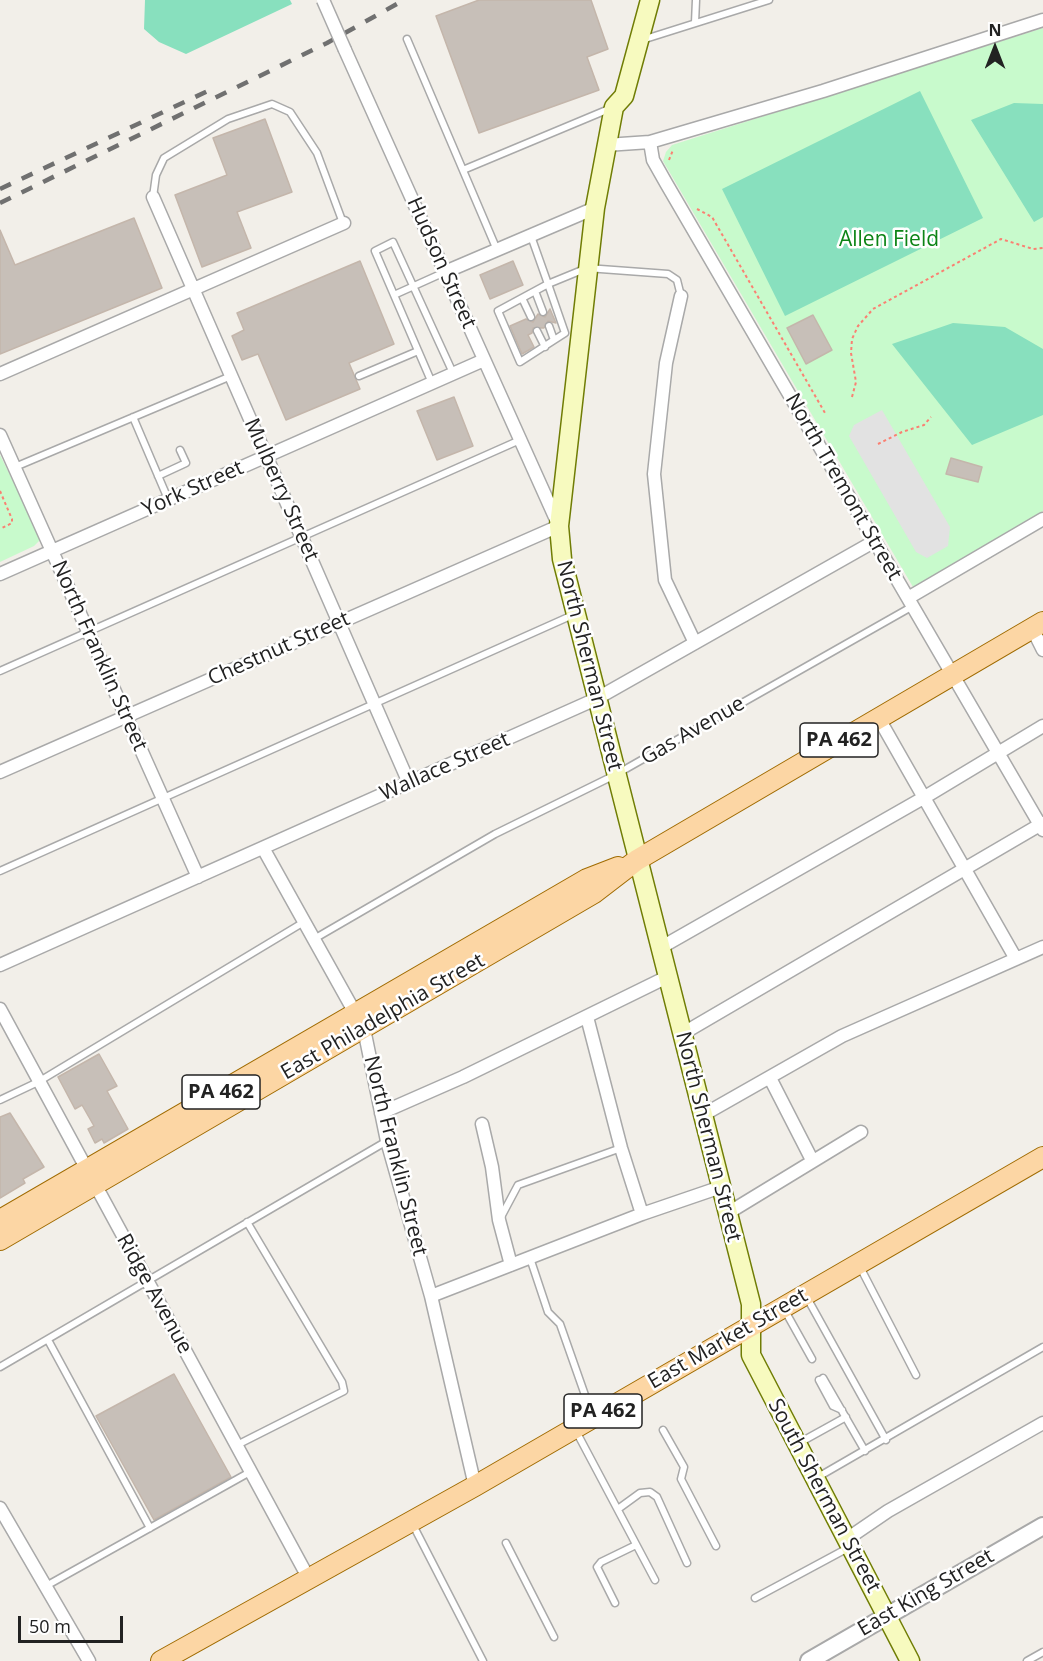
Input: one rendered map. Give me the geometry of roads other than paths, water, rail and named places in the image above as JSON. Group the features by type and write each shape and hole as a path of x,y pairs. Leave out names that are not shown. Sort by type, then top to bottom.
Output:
{"main road":[{"name":"North Sherman Street","path":"650,0 624,96 614,107 595,208 587,268 573,327 559,526 562,559 575,614 751,1305 751,1326"},
{"name":"East Philadelphia Street","path":"0,1240 90,1178 360,1021 587,879 637,860 1037,625"},
{"name":"East Market Street","path":"162,1661 474,1486 1043,1158"},
{"name":"East Philadelphia Street","path":"0,1220 90,1178"},
{"name":"South Sherman Street","path":"751,1326 751,1355 910,1661"}],"street":[{"name":"Hudson Street","path":"323,0 559,526"},
{"path":"606,145 650,142 823,91 1043,20"},
{"name":"North Tremont Street","path":"650,142 653,160 666,183 1042,826"},
{"name":"Mulberry Street","path":"153,197 409,783"},
{"path":"445,272 595,208"},
{"path":"0,374 344,223"},
{"path":"681,296 666,363 654,474 665,580 695,643"},
{"name":"York Street","path":"0,574 484,360"},
{"name":"North Franklin Street","path":"0,435 198,877"},
{"name":"Gas Avenue","path":"910,602 1043,519"},
{"name":"Chestnut Street","path":"0,772 559,526"},
{"name":"Wallace Street","path":"0,965 596,699 875,541"},
{"path":"1037,625 1043,650"},
{"path":"878,717 926,797 963,868 1016,959"},
{"path":"660,948 926,797 1043,726"},
{"path":"682,1034 963,868 1042,826"},
{"name":"North Franklin Street","path":"263,848 360,1021 387,1141 431,1296 474,1486"},
{"path":"703,1115 842,1036 1043,947"},
{"path":"381,1113 587,1017 667,976"},
{"name":"Ridge Avenue","path":"0,1009 309,1578"},
{"path":"587,1017 621,1148 642,1214"},
{"path":"770,1078 812,1160"},
{"path":"482,1124 492,1167 499,1220 511,1265"},
{"path":"728,1214 812,1160 861,1132"},
{"path":"431,1296 642,1214 721,1187"},
{"path":"849,1543 888,1511 1043,1423"},
{"path":"0,1508 89,1661"},
{"name":"East King Street","path":"809,1661 1043,1526"}],"lane":[{"path":"695,23 696,0"},
{"path":"639,41 769,0"},
{"path":"407,39 497,250"},
{"path":"153,197 156,175 164,158 228,119 272,104 290,112 317,153 344,223"},
{"path":"463,170 614,107"},
{"path":"531,236 549,285 573,327 520,362 498,311 535,291 549,285 587,268 668,274 676,280 681,296"},
{"path":"432,383 375,251 393,243 453,373"},
{"path":"394,295 445,272"},
{"path":"535,291 543,312"},
{"path":"522,298 531,317"},
{"path":"549,326 554,340"},
{"path":"537,331 545,347"},
{"path":"359,376 418,351"},
{"path":"14,467 231,376"},
{"path":"133,417 168,500"},
{"path":"0,671 520,440"},
{"path":"158,476 186,463 180,450"},
{"name":"Gas Avenue","path":"314,939 495,834 615,775 910,602"},
{"path":"0,871 575,614"},
{"path":"0,1100 38,1082 304,922"},
{"path":"0,1367 387,1141"},
{"path":"499,1220 518,1185 621,1148"},
{"path":"236,1445 344,1391 342,1382 247,1222"},
{"path":"530,1258 548,1312 560,1324 593,1417"},
{"path":"859,1264 916,1375"},
{"path":"806,1294 886,1440"},
{"path":"783,1308 807,1350 810,1360"},
{"path":"48,1340 150,1528"},
{"path":"815,1479 886,1440 1043,1347"},
{"path":"821,1379 865,1451"},
{"path":"796,1445 844,1414"},
{"path":"574,1428 655,1580"},
{"path":"663,1430 684,1467 681,1479 716,1546"},
{"path":"46,1586 250,1472"},
{"path":"618,1509 640,1493 650,1492 657,1497 687,1563"},
{"path":"412,1521 483,1661"},
{"path":"506,1543 554,1637"},
{"path":"755,1598 849,1543"},
{"path":"615,1603 597,1567 601,1562 636,1545"},
{"path":"1027,1661 1043,1652"}],"railway":[{"path":"0,203 327,43 404,0"},
{"path":"0,189 212,89"}],"park label":[{"name":"Allen Field","path":"889,240"}]}
